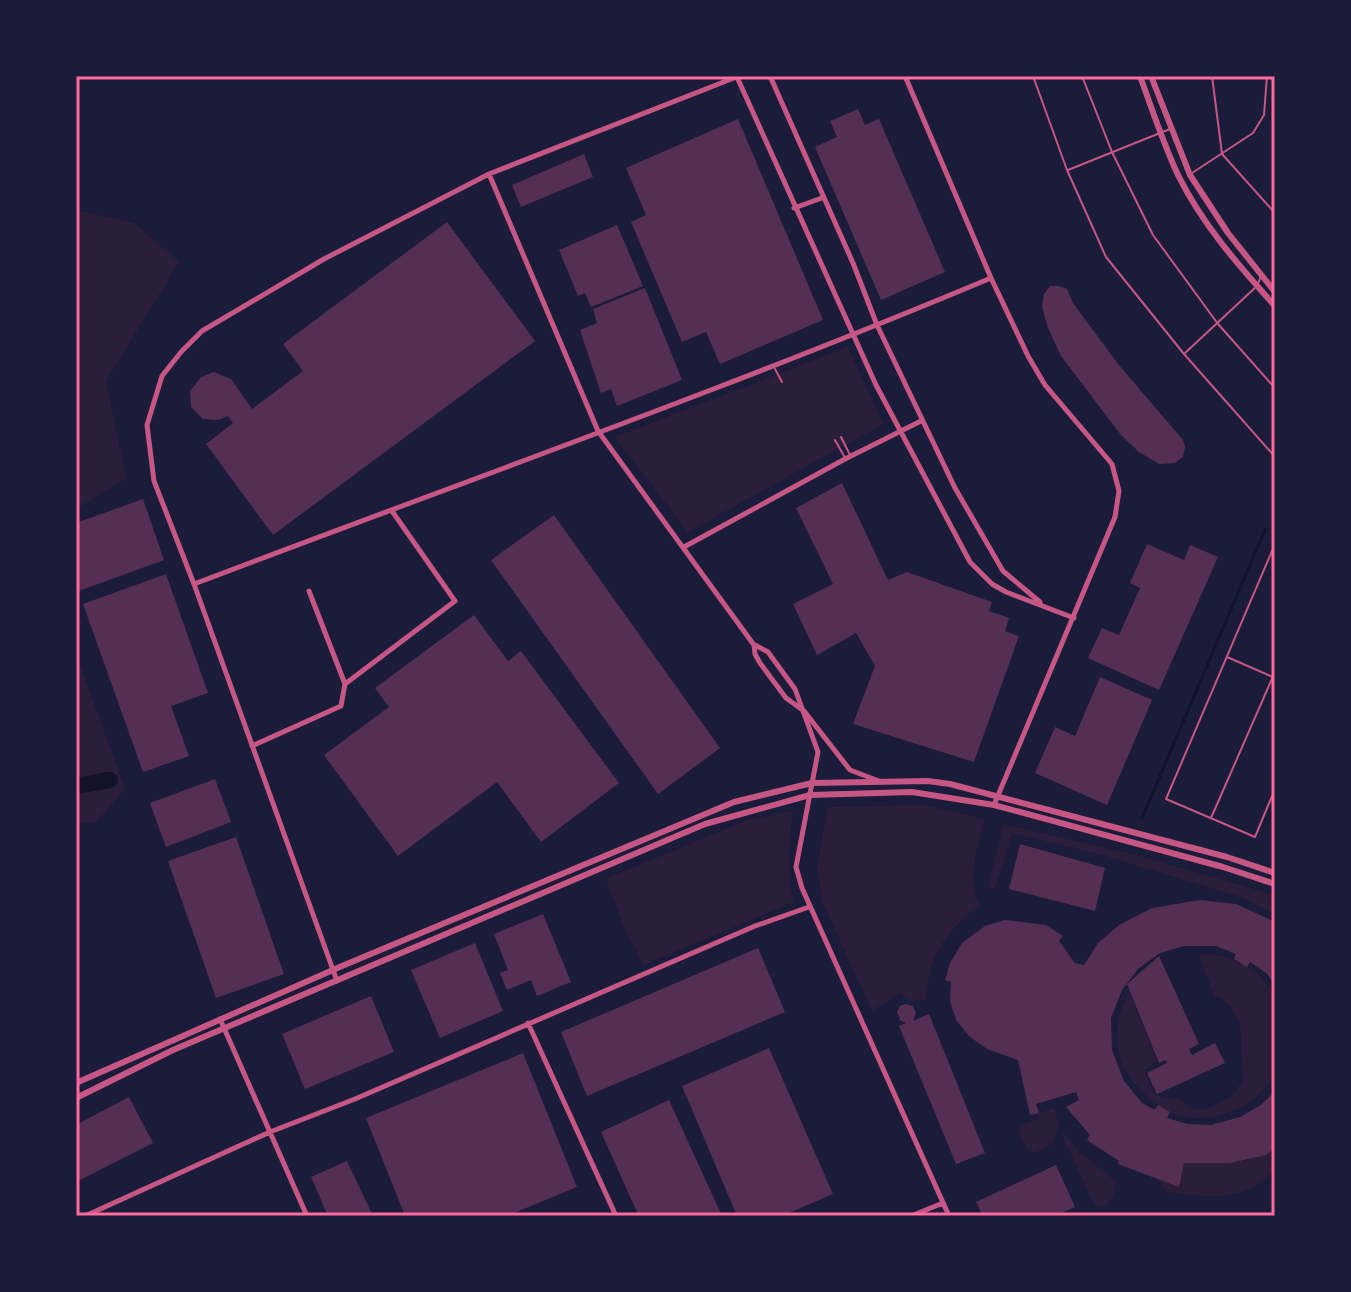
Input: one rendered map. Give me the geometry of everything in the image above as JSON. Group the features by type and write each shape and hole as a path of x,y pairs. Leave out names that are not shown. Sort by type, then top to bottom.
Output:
{"street":[{"path":"337,981 154,481 147,425 162,376 202,331 324,259 489,174 738,76 794,208 899,433 970,562 992,584 1074,618"},
{"path":"770,76 853,263 877,325 955,488 1003,571 1044,605"},
{"path":"905,76 991,278 1028,356 1045,385 1112,464 1119,491 1115,517 994,805"},
{"path":"1140,76 1180,178 1202,216 1275,306"},
{"path":"1151,76 1190,175 1211,210 1275,292"},
{"path":"489,174 598,431 754,645 768,652 795,689 818,752 796,867 809,907 949,1216"},
{"path":"794,208 822,198"},
{"path":"194,584 877,325 991,278"},
{"path":"684,547 921,421"},
{"path":"345,684 455,601 392,511"},
{"path":"252,746 341,706 345,684 309,591"},
{"path":"754,645 760,663 786,698 804,711 850,770 880,781"},
{"path":"76,1083 333,970 734,802 812,783 928,781 1227,857 1275,873"},
{"path":"76,1098 223,1029 705,824 810,795 912,792 994,805 1275,884"},
{"path":"85,1216 270,1132 355,1099 755,926 809,907"},
{"path":"220,1019 307,1216"},
{"path":"528,1023 616,1216"},
{"path":"911,1216 943,1203"}],"lane":[{"path":"1033,76 1067,170 1106,257 1184,354 1275,457"},
{"path":"1082,76 1112,152 1153,235 1218,324 1275,388"},
{"path":"1212,76 1222,154 1275,213"},
{"path":"1180,178 1190,175 1253,133 1264,115 1267,76"},
{"path":"1067,170 1171,129"},
{"path":"1184,354 1257,286 1261,276"},
{"path":"773,364 782,382"},
{"path":"841,437 848,458"},
{"path":"835,440 848,458"},
{"path":"1275,544 1166,799 1255,837 1275,789"},
{"path":"1226,657 1274,677"},
{"path":"1211,819 1275,672"}],"shaded area":[{"path":"76,210 134,223 179,262 106,381 126,478 76,509"},
{"path":"848,347 883,424 688,532 615,437"},
{"path":"76,653 125,789 95,823 76,822"},
{"path":"925,805 985,819 973,873 979,905 941,946 931,969 926,1000 911,1001 900,993 872,1011 822,901 817,865 828,807"},
{"path":"793,811 789,868 794,902 644,965 624,927 606,879 747,820"},
{"path":"1003,824 1136,855 1275,895 1275,915 1244,898 1102,855 1012,833 995,889 988,888"},
{"path":"1199,954 1221,956 1253,970 1269,987 1276,1013 1275,1068 1265,1088 1243,1106 1214,1117 1200,1118 1172,1113 1142,1092 1126,1073 1117,1038 1120,1014 1129,991 1157,1061 1144,1070 1155,1095 1179,1099 1191,1108 1204,1110 1232,1096 1243,1080 1240,1024 1231,1007 1214,996"},
{"path":"1054,1108 1059,1125 1052,1144 1034,1153 1028,1151 1019,1132 1020,1126 1037,1119 1039,1113"},
{"path":"1064,1133 1081,1154 1117,1182 1112,1199 1104,1207 1096,1208 1063,1137"},
{"path":"1275,1148 1275,1170 1255,1186 1235,1194 1212,1196 1166,1192 1158,1179 1183,1164 1242,1161"}],"building":[{"path":"858,109 865,125 879,119 945,272 881,300 815,147 837,137 830,121"},
{"path":"738,119 823,320 720,364 706,332 682,342 631,222 646,215 626,168"},
{"path":"584,154 593,177 521,207 512,185"},
{"path":"447,222 535,341 273,535 206,444 233,423 228,416 218,420 203,419 191,407 190,391 201,377 214,372 231,379 252,409 303,371 283,344"},
{"path":"617,225 643,286 591,307 585,293 578,296 559,250"},
{"path":"1050,286 1067,289 1073,303 1118,364 1183,440 1183,457 1175,463 1159,464 1139,452 1121,435 1061,356 1042,307 1044,294"},
{"path":"645,288 682,380 617,406 611,389 601,393 580,330 597,323 593,309"},
{"path":"842,483 888,580 907,572 992,602 989,611 1009,618 1005,631 1019,636 974,762 853,724 875,666 856,633 817,655 793,604 833,584 796,508"},
{"path":"143,499 164,560 76,592 76,523"},
{"path":"554,515 720,748 658,794 491,560"},
{"path":"1147,544 1184,560 1190,545 1218,557 1159,690 1088,658 1102,628 1119,635 1140,588 1130,583"},
{"path":"166,574 208,693 171,706 189,756 143,772 83,604"},
{"path":"474,615 508,661 521,651 619,783 541,842 497,782 398,856 324,755 389,707 375,688"},
{"path":"1100,677 1152,700 1107,805 1035,773 1055,727 1075,736"},
{"path":"215,779 231,822 166,847 150,803"},
{"path":"236,837 284,974 216,998 168,861"},
{"path":"1020,844 1105,868 1095,911 1009,889"},
{"path":"1200,900 1236,904 1275,922 1275,984 1250,962 1247,967 1234,959 1236,954 1216,946 1184,946 1160,953 1138,969 1122,990 1111,1018 1112,1050 1124,1081 1142,1103 1155,1110 1158,1105 1170,1112 1167,1118 1188,1124 1211,1125 1240,1117 1261,1105 1275,1091 1275,1148 1266,1155 1230,1163 1184,1163 1179,1187 1118,1164 1119,1161 1087,1140 1090,1135 1066,1107 1079,1100 1076,1092 1036,1104 1039,1113 1030,1115 1018,1060 987,1049 969,1036 956,1020 950,1001 951,982 945,980 950,963 962,943 985,926 1005,920 1046,925 1063,936 1059,941 1075,963 1084,965 1098,943 1119,925 1152,908"},
{"path":"543,914 571,982 537,996 531,980 507,990 500,973 508,970 494,934"},
{"path":"475,943 503,1011 440,1038 411,970"},
{"path":"758,948 785,1012 587,1096 561,1032"},
{"path":"1159,956 1199,1044 1189,1049 1192,1055 1215,1043 1225,1063 1157,1094 1147,1073 1167,1063 1166,1060 1159,1063 1127,984"},
{"path":"371,996 394,1052 305,1089 282,1034"},
{"path":"900,1006 913,1006 916,1013 913,1021 929,1014 985,1153 956,1164 899,1026 906,1023 900,1020 897,1012"},
{"path":"769,1048 833,1194 782,1216 737,1216 682,1086"},
{"path":"523,1053 577,1187 507,1216 405,1216 366,1118"},
{"path":"129,1097 153,1143 76,1182 76,1125"},
{"path":"669,1100 722,1216 639,1216 636,1210 601,1132"},
{"path":"347,1161 373,1216 328,1216 311,1177"},
{"path":"1056,1165 1075,1207 1055,1216 983,1216 976,1202"}],"waterway":[{"path":"1142,818 1265,530"},
{"path":"76,786 110,780"}]}
